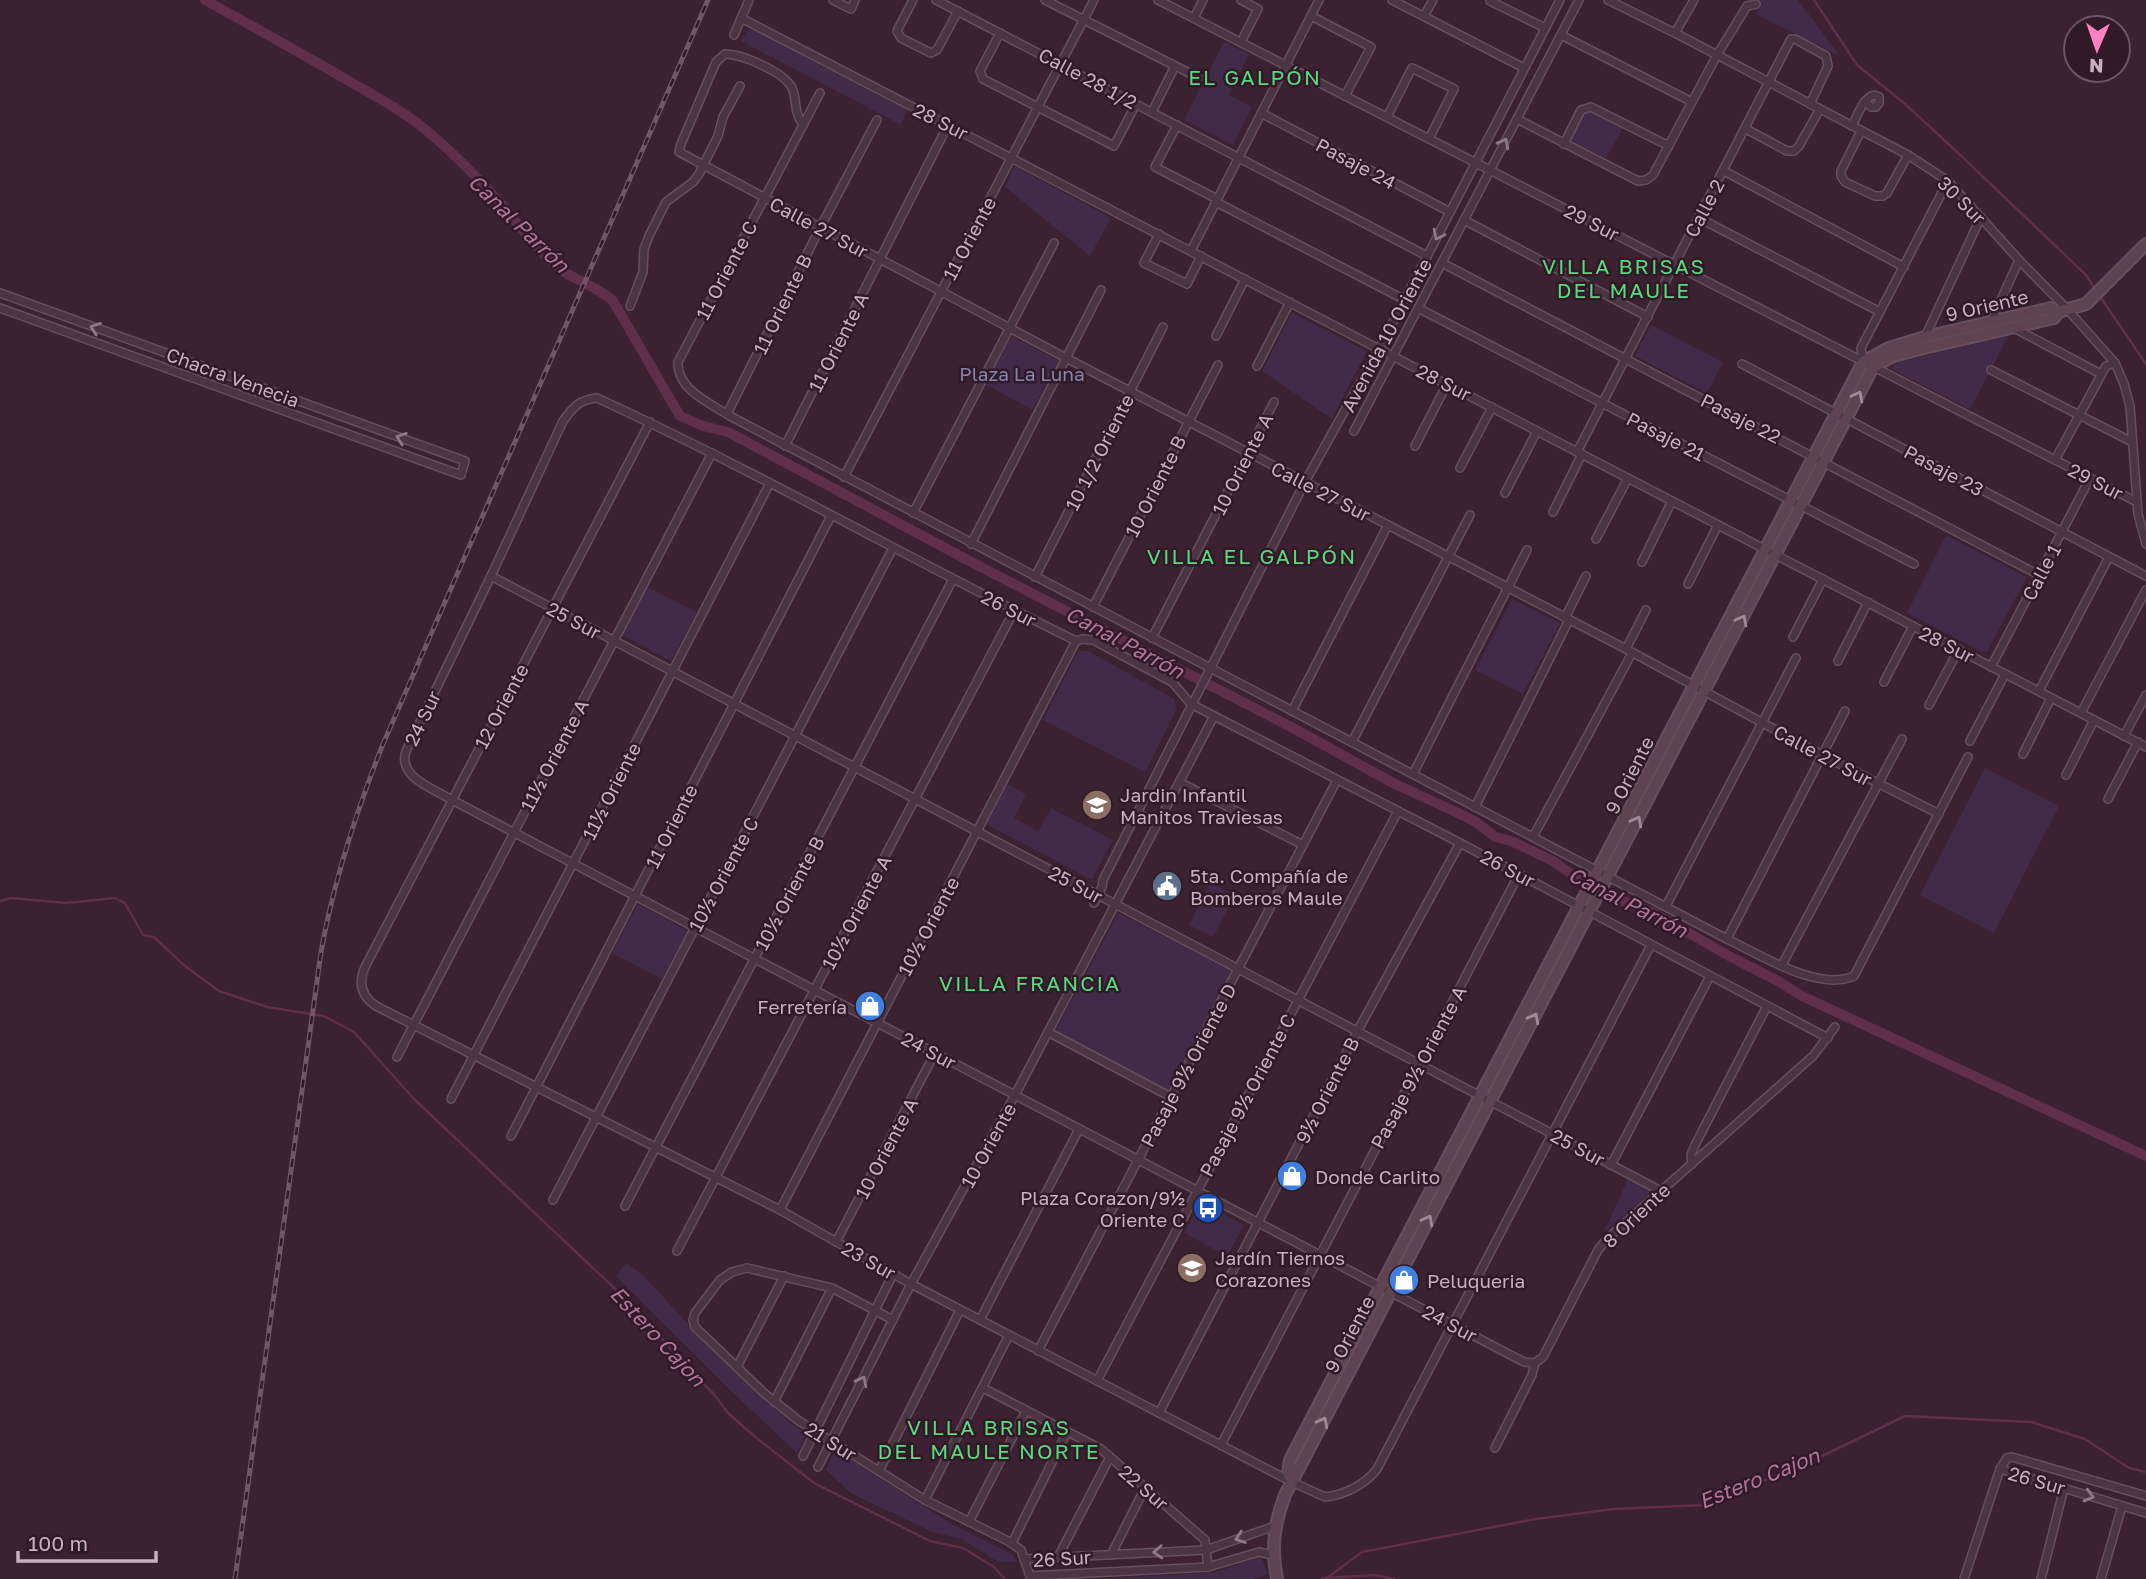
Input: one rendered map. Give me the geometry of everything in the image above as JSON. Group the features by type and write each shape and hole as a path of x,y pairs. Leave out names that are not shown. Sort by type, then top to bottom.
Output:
{"street":[{"path":"734,35 749,0"},
{"path":"833,0 851,9 855,0"},
{"path":"913,0 897,31 901,37 931,53 937,50 958,11"},
{"name":"Calle 28 1/2","path":"936,0 1238,158"},
{"path":"1045,0 1199,78"},
{"name":"11 Oriente","path":"844,477 1094,0"},
{"name":"29 Sur","path":"1158,0 2137,502"},
{"path":"1194,18 1203,0"},
{"path":"1241,0 1258,9 1241,42"},
{"path":"1191,251 1319,0"},
{"path":"1392,0 1524,68"},
{"path":"1424,16 1433,0"},
{"path":"1491,0 1545,28"},
{"name":"Avenida 10 Oriente","path":"1208,672 1305,482 1405,300 1560,0"},
{"name":"Avenida 10 Oriente","path":"1353,431 1579,0"},
{"name":"30 Sur","path":"1608,0 1908,155 1948,181 2063,311 2115,363 2130,406 2137,502 2146,544"},
{"path":"1675,33 1694,0"},
{"path":"1517,119 1638,181 1646,180 1653,175 1717,55 1747,6 1756,4"},
{"path":"1311,16 1371,47 1345,96"},
{"name":"28 Sur","path":"741,18 2146,747"},
{"path":"1000,33 980,71 982,79 1114,146 1136,104"},
{"path":"1561,35 1692,102"},
{"name":"Calle 2","path":"1553,512 1602,403 1791,39 1826,56 1828,61 1810,104"},
{"name":"Calle 27 Sur","path":"803,125 796,114 793,90 786,81 754,60 725,54 716,62 679,152 1129,392 1448,556 1938,814"},
{"path":"1152,112 1175,66"},
{"path":"1387,117 1412,68 1454,89 1429,139"},
{"path":"630,306 643,272 644,250 666,202 693,181 704,165 718,136 723,117 740,86"},
{"name":"11 Oriente C","path":"679,375 680,356 820,93"},
{"path":"1852,126 1865,101"},
{"path":"1564,144 1581,110 1591,107 1669,146"},
{"path":"1746,129 1794,151 1800,146 1820,109"},
{"name":"Pasaje 24","path":"1261,113 1450,212"},
{"name":"11 Oriente B","path":"727,414 877,120"},
{"name":"11 Oriente A","path":"785,446 948,125"},
{"path":"1177,125 1155,167 1405,300"},
{"path":"1861,131 1841,171 1845,181 1875,196 1882,196 1887,193 1908,155"},
{"path":"1238,158 1427,256"},
{"path":"1724,171 1904,267"},
{"path":"1868,364 1861,348 1948,181"},
{"path":"1925,337 1981,217"},
{"path":"1699,218 1880,312"},
{"path":"1464,220 1648,317"},
{"path":"1159,234 1144,263 1187,284 1202,256"},
{"path":"913,513 1054,243"},
{"path":"2063,311 2087,304 2146,244"},
{"path":"1991,322 2018,260"},
{"name":"Pasaje 22","path":"1442,263 2039,575"},
{"path":"1216,336 1245,279"},
{"path":"971,544 1101,290"},
{"name":"Chacra Venecia","path":"0,293 465,461 461,475 0,308"},
{"path":"1257,366 1290,302"},
{"path":"36,321 41,308"},
{"name":"Pasaje 21","path":"1418,308 1914,564"},
{"name":"9 Oriente","path":"1277,1579 1273,1555 1275,1526 1292,1482 1386,1289 1868,364 1889,348 1925,337 2051,309 2063,311"},
{"name":"9 Oriente","path":"1868,364 2054,318 2063,311"},
{"name":"10 1/2 Oriente","path":"1035,577 1163,327"},
{"path":"2012,327 2101,374"},
{"path":"125,354 131,341"},
{"path":"2055,460 2101,374 2106,366 2115,363"},
{"name":"Pasaje 23","path":"1742,364 2146,576"},
{"name":"10 Oriente B","path":"1093,607 1218,365"},
{"path":"1991,370 2132,442"},
{"name":"26 Sur","path":"679,375 687,387 727,414 1152,638 1208,672 1352,742 1534,837 1602,876 1813,979 1845,980 1854,976 1938,814"},
{"path":"1415,446 1447,384"},
{"name":"26 Sur","path":"491,576 563,421 583,400 597,398 712,453 1014,611 1076,641 1093,640 1172,681 1191,704 1828,1038"},
{"name":"10 Oriente A","path":"1152,638 1274,402"},
{"path":"1460,468 1492,407"},
{"path":"331,428 337,415"},
{"name":"12 Oriente","path":"363,992 361,981 365,967 650,422"},
{"path":"1505,493 1537,431"},
{"name":"11½ Oriente A","path":"397,1057 712,453"},
{"path":"1596,539 1628,478"},
{"name":"Calle 1","path":"1991,667 2090,478"},
{"name":"11½ Oriente","path":"451,1099 770,484"},
{"path":"1642,562 1672,501"},
{"path":"1352,742 1470,515"},
{"name":"11 Oriente","path":"511,1136 831,516"},
{"path":"1688,584 1718,524"},
{"path":"1292,711 1388,525"},
{"name":"10½ Oriente C","path":"553,1200 893,548"},
{"path":"1413,774 1527,550"},
{"path":"2039,691 2109,557"},
{"name":"25 Sur","path":"491,576 977,832 1096,899 1115,904 1661,1191"},
{"name":"24 Sur","path":"491,576 404,758 404,765 415,778 452,800 1524,1362 1535,1363"},
{"path":"1475,807 1586,576"},
{"name":"10½ Oriente B","path":"625,1206 953,579"},
{"path":"1793,637 1823,579"},
{"path":"2081,713 2146,590"},
{"path":"1838,661 1868,603"},
{"path":"1534,837 1629,651 1646,610"},
{"name":"10½ Oriente A","path":"677,1251 1014,611"},
{"path":"1884,682 1913,626"},
{"name":"10½ Oriente","path":"780,1210 1076,641"},
{"path":"1929,705 1959,649"},
{"path":"1666,906 1796,658"},
{"path":"1096,899 1103,880 1208,672"},
{"path":"1970,741 2005,674"},
{"path":"2124,736 2146,695"},
{"path":"2023,754 2051,698"},
{"path":"1727,939 1845,710"},
{"name":"10 Oriente","path":"818,1467 892,1320 1015,1096 1214,716"},
{"path":"2066,775 2094,720"},
{"path":"1782,965 1902,738"},
{"path":"2108,799 2138,743"},
{"path":"1938,814 1968,757"},
{"name":"Pasaje 9½ Oriente D","path":"1038,1351 1338,780"},
{"path":"1179,782 1303,845"},
{"name":"Pasaje 9½ Oriente C","path":"1097,1381 1398,811"},
{"path":"1137,813 1157,823"},
{"name":"9½ Oriente B","path":"1159,1413 1357,1032 1460,843"},
{"name":"Pasaje 9½ Oriente A","path":"1221,1445 1519,874"},
{"path":"1452,1324 1651,945"},
{"path":"1611,1165 1710,976"},
{"name":"23 Sur","path":"363,992 372,1003 780,1210 911,1284 1318,1496 1331,1496 1370,1479 1452,1324"},
{"path":"1692,1164 1691,1155 1695,1145 1768,1006"},
{"name":"8 Oriente","path":"1494,1448 1532,1375 1535,1363 1543,1357 1602,1244 1813,1056 1835,1027"},
{"path":"1048,1032 1171,1097"},
{"name":"10 Oriente A","path":"836,1242 935,1053"},
{"path":"979,1320 1079,1129"},
{"name":"21 Sur","path":"784,1276 747,1268 732,1272 720,1280 695,1312 695,1327 774,1402 815,1432 925,1500 1012,1543 1021,1550 1024,1559"},
{"path":"803,1457 893,1274"},
{"path":"737,1367 784,1276 832,1288 892,1320"},
{"path":"774,1402 832,1288"},
{"path":"879,1471 960,1310"},
{"path":"925,1500 1009,1335"},
{"name":"22 Sur","path":"983,1388 1101,1449 1205,1540 1206,1550"},
{"path":"969,1522 1026,1410"},
{"path":"1012,1543 1067,1432"},
{"path":"1058,1557 1110,1457"},
{"name":"26 Sur","path":"2146,1496 2012,1457 2007,1458 2000,1469 2146,1513"},
{"path":"1964,1579 2000,1469"},
{"path":"1111,1555 1145,1488"},
{"path":"2041,1579 2064,1488"},
{"path":"2101,1579 2122,1506"},
{"name":"26 Sur","path":"1273,1555 1259,1552 1208,1567 1030,1576 1024,1559 1206,1550 1275,1526"},
{"path":"1206,1550 1208,1567"}],"green space":[{"path":"1761,0 1798,0 1840,56 1755,14 1759,10"},
{"path":"750,28 907,110 901,125 741,41"},
{"path":"1224,42 1249,54 1229,95 1252,107 1233,145 1184,120"},
{"path":"1587,111 1623,128 1606,158 1570,140 1583,113"},
{"path":"1014,166 1111,218 1090,256 1005,187"},
{"path":"1292,313 1367,351 1332,419 1262,371"},
{"path":"1651,325 1723,362 1707,393 1635,356"},
{"path":"2009,335 1970,409 1891,369 1895,363"},
{"name":"Plaza La Luna","path":"1012,336 1059,361 1032,410 985,384"},
{"path":"1946,535 2027,577 1987,651 1982,652 1907,613"},
{"path":"647,587 697,612 671,661 622,635"},
{"path":"1512,599 1560,623 1523,694 1475,670"},
{"path":"1078,651 1088,651 1175,699 1176,710 1145,772 1043,720"},
{"path":"1985,768 2059,806 1994,933 1920,895"},
{"path":"1007,784 1026,794 1014,818 1038,831 1051,808 1113,840 1092,880 986,824"},
{"path":"1210,883 1235,895 1213,937 1189,925"},
{"path":"638,904 688,931 662,979 612,953"},
{"path":"1118,913 1234,971 1171,1090 1167,1091 1055,1032"},
{"path":"1628,1179 1653,1192 1604,1232"},
{"path":"1201,1202 1244,1225 1227,1256 1184,1233"},
{"path":"626,1263 645,1277 687,1323 790,1423 807,1433 797,1453 616,1276"},
{"path":"835,1450 952,1524 1012,1554 1017,1562 998,1562 962,1539 932,1532 851,1493 826,1470"},
{"path":"1261,1556 1268,1574 1253,1579 1104,1579 1217,1572"}],"waterway":[{"name":"Canal Parrón","path":"205,0 382,100 435,138 485,186 555,265 613,301 680,416 703,426 728,432 1393,783 1476,822 1495,837 1511,841 1553,861 1577,878 1615,898 1654,913 1802,996 2146,1156"},
{"path":"1814,0 1857,65 1955,150 2086,275 2095,289"},
{"path":"2099,295 2146,364"},
{"name":"Estero Cajon","path":"0,901 11,898 66,903 115,898 125,903 143,935 154,937 185,966 219,991 267,1007 324,1016 354,1032 414,1099 630,1303 713,1393 728,1413 754,1436 814,1483 930,1541 963,1548 994,1567 1005,1579"},
{"name":"Estero Cajon","path":"1322,1579 1362,1552 1536,1519 1613,1509 1705,1505 1814,1460 1905,1416 2031,1422 2085,1439 2129,1468 2146,1472"},
{"path":"1327,1578 1376,1575 1394,1579"}],"railway":[{"path":"235,1579 321,952 347,846 383,744 708,0"}],"place":[{"name":"Jardin Infantil Manitos Traviesas","path":"1097,805"},
{"name":"5ta. Compañía de Bomberos Maule","path":"1167,886"},
{"name":"Ferretería","path":"870,1006"},
{"name":"Donde Carlito","path":"1292,1176"},
{"name":"Plaza Corazon/9½ Oriente C","path":"1208,1208"},
{"name":"Jardín Tiernos Corazones","path":"1192,1268"},
{"name":"Peluqueria","path":"1404,1280"}],"district":[{"name":"EL GALPÓN","path":"1255,77"},
{"name":"VILLA BRISAS DEL MAULE","path":"1624,278"},
{"name":"VILLA EL GALPÓN","path":"1252,556"},
{"name":"VILLA FRANCIA","path":"1030,983"},
{"name":"VILLA BRISAS DEL MAULE NORTE","path":"989,1439"}]}
